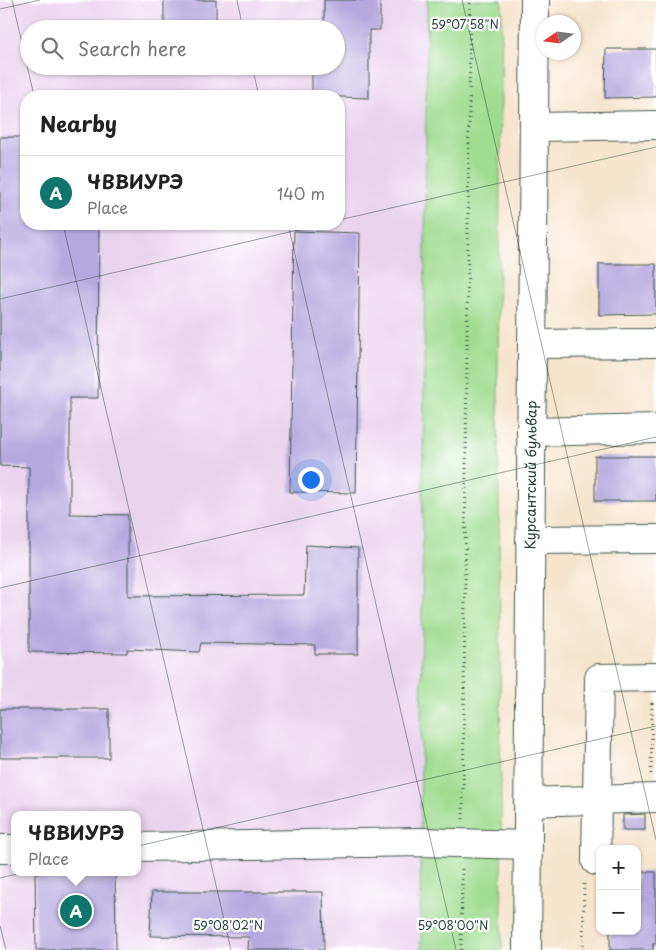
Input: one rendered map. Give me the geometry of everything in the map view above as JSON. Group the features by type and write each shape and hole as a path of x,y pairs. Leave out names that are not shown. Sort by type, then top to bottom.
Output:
{"street":[{"name":"Курсантский бульвар","path":"527,950 535,0"},
{"path":"534,127 656,125"},
{"path":"532,344 656,342"},
{"path":"531,432 656,429"},
{"path":"530,540 656,539"},
{"path":"596,845 599,678 654,686"},
{"path":"528,802 656,798"},
{"path":"141,847 421,842 528,845"}],"path":[{"path":"461,950 470,0"},
{"path":"654,686 651,778 656,778"}],"shaded area":[{"path":"0,0 427,0 420,859 421,950 0,950"}],"green space":[{"path":"427,0 502,0 498,368 502,950 421,950 420,859"}],"building":[{"path":"164,0 216,0 216,20 164,20"},
{"path":"324,0 380,0 380,30 369,30 369,98 345,97 345,90 312,90 312,75 345,75 345,20 324,20"},
{"path":"606,49 656,49 656,97 605,98"},
{"path":"0,137 20,137 20,230 99,230 98,398 70,398 70,514 128,515 128,596 304,595 306,545 358,548 358,654 315,654 315,645 201,643 199,652 127,649 127,653 29,652 29,467 0,466"},
{"path":"294,231 360,233 356,493 290,492"},
{"path":"599,264 656,264 656,314 599,315"},
{"path":"595,456 656,456 656,501 595,501"},
{"path":"0,709 109,709 109,758 0,758"},
{"path":"645,814 645,830 623,830 623,815"},
{"path":"641,872 656,872 656,944 653,944 653,950 610,950 610,935 641,935"},
{"path":"35,876 115,876 116,950 36,950"},
{"path":"152,892 323,892 324,950 248,950 249,937 150,936"}],"place":[{"name":"ЧВВИУРЭ","path":"76,911"}]}
